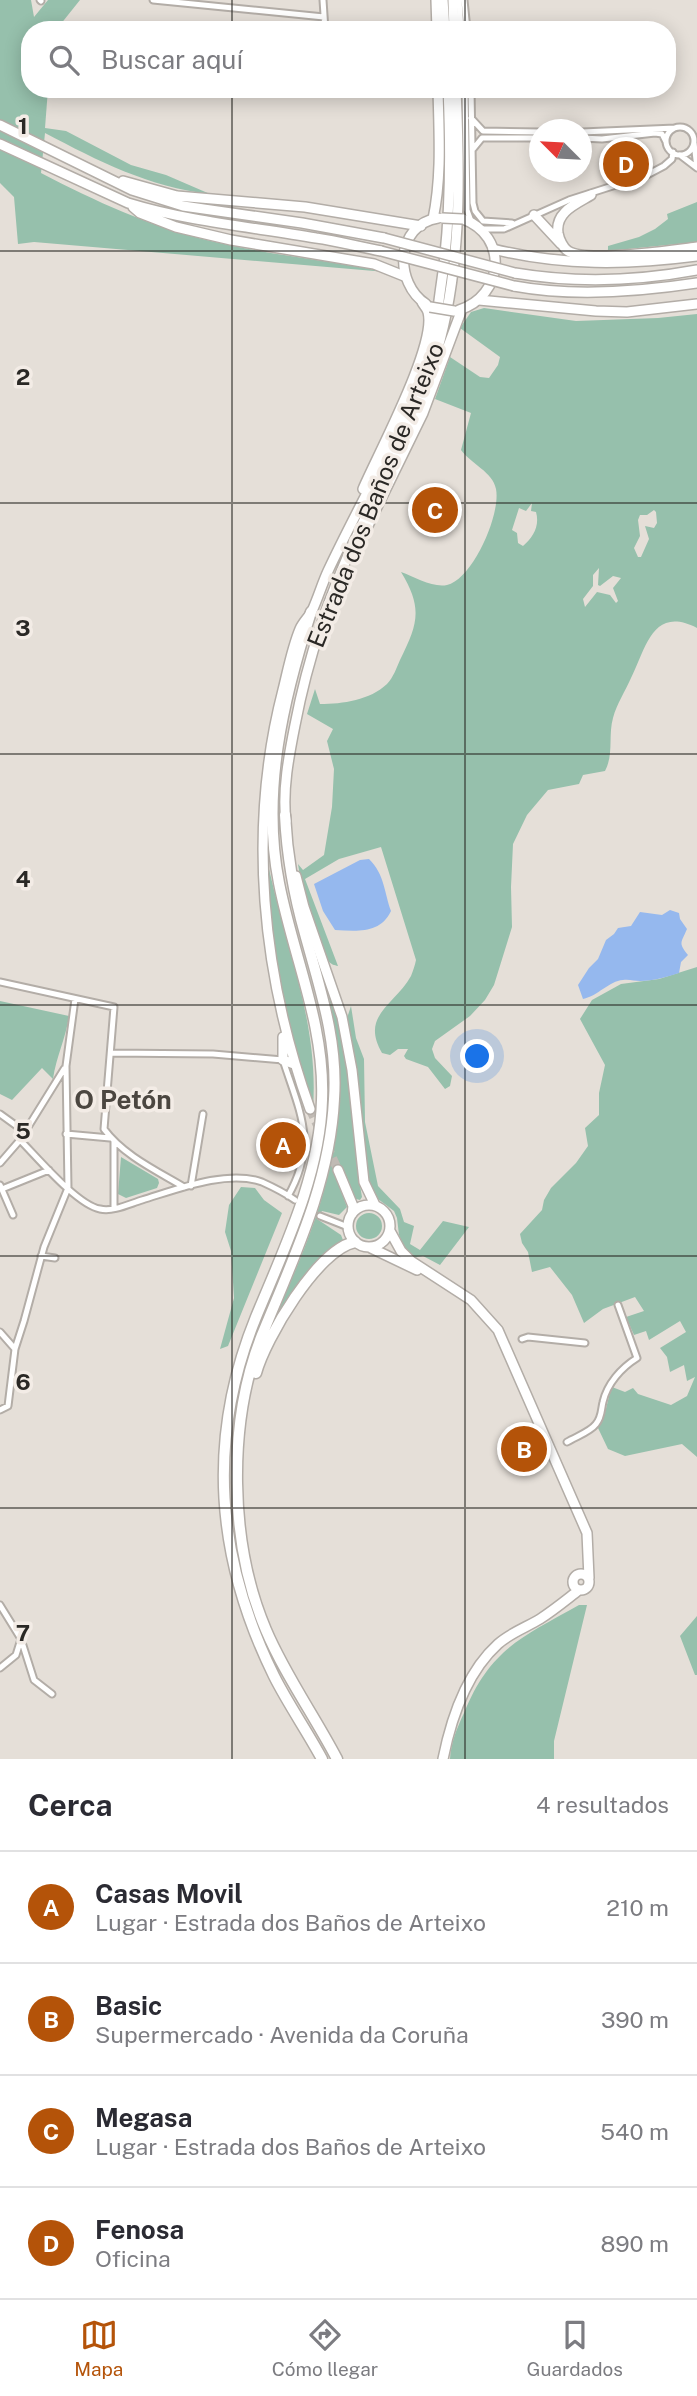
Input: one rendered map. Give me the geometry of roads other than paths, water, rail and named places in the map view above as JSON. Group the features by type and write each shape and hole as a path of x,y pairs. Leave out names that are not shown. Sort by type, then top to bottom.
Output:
{"highway":[{"path":"311,612 298,653 281,727 275,769 272,827 279,885 318,1036 323,1100 316,1148 296,1216 247,1339 236,1376 223,1466 225,1522 242,1599 275,1678 322,1759"},
{"path":"285,815 287,855 293,884 331,1032 335,1097 323,1176 292,1265 253,1360 245,1392 237,1478 248,1576 266,1628 281,1661 337,1759"},
{"path":"239,1442 257,1369 277,1323 305,1282 340,1248 355,1242"}],"main road":[{"path":"436,0 437,21"},
{"path":"443,0 444,21"},
{"path":"453,0 454,21"},
{"path":"437,218 438,98"},
{"name":"Estrada dos Baños de Arteixo","path":"283,1025 265,916 262,867 272,740 279,704 301,627 311,612 328,571 390,446 430,347 437,315 448,225 447,98"},
{"name":"Estrada dos Baños de Arteixo","path":"375,1205 364,1182 352,1070 342,1017 304,907 285,815 287,778 297,714 324,616 350,550 416,409 446,316 457,211 456,98"},
{"path":"0,125 132,190 183,206 302,223 384,239 515,272 560,278 603,278 697,270"},
{"path":"0,144 128,204 140,213 176,227 231,240 374,264 404,276"},
{"path":"101,175 177,195 305,206 421,226"},
{"path":"562,245 558,232 559,220 567,209 590,195"},
{"path":"128,204 215,223 317,238 381,251 514,286 541,290 648,289 697,283"},
{"path":"534,215 568,251 577,255 697,247"},
{"path":"328,571 421,355 428,312 426,305 407,285 403,267 405,247 409,238 421,226 437,218 467,220 480,229 493,249 496,263 487,291 479,300 458,310 426,305"},
{"path":"493,249 576,263 636,263 697,256"},
{"path":"479,300 596,312 627,312 697,302"},
{"path":"324,616 424,413 458,310"},
{"path":"283,1025 283,1060 294,1064"},
{"path":"283,1025 310,1109"},
{"path":"338,1170 353,1206 348,1227 355,1242 435,1277"},
{"path":"352,1214 362,1206 375,1205 386,1212 391,1225 390,1231 383,1242 372,1248"},
{"path":"390,1231 401,1251 411,1261 471,1300 498,1330 587,1533 585,1576 588,1587 576,1587 542,1618 500,1641 484,1658 449,1731 443,1759"},
{"path":"576,1587 575,1576 585,1576"}],"street":[{"path":"153,0 324,17"},
{"path":"323,0 324,21"},
{"path":"461,0 461,21"},
{"path":"461,0 465,21"},
{"path":"464,98 467,220"},
{"path":"471,98 475,211 483,221 515,223"},
{"path":"471,118 483,131 529,134"},
{"path":"666,142 669,133 675,128"},
{"path":"592,132 688,129 694,143 697,168"},
{"path":"592,138 662,134 676,153 697,168"},
{"path":"467,188 473,149 482,138 529,136"},
{"path":"480,229 504,229 569,200 656,171 676,153 687,152 694,143"},
{"path":"0,982 114,1007 104,1129 112,1139 188,1186"},
{"path":"0,1410 8,1406 15,1349 41,1256 68,1188 66,1066 75,999"},
{"path":"111,1053 213,1054 283,1060 303,1125 305,1152 288,1196"},
{"path":"0,1163 20,1140 66,1066"},
{"path":"0,1114 25,1132"},
{"path":"188,1186 203,1114"},
{"path":"66,1134 112,1139"},
{"path":"112,1139 114,1209"},
{"path":"20,1140 68,1188 89,1205 100,1209 114,1209 188,1186 226,1178 260,1181 295,1200"},
{"path":"13,1215 1,1187 49,1170"},
{"path":"320,1216 348,1227"},
{"path":"41,1256 55,1258"},
{"path":"567,1442 595,1426 601,1417 603,1401 609,1387 628,1364 637,1358 618,1305"},
{"path":"0,1332 15,1349"},
{"path":"522,1339 528,1337 584,1343"},
{"path":"0,1605 21,1639 34,1680 52,1694"},
{"path":"0,1668 16,1655 21,1639"}],"water":[{"path":"369,859 381,877 391,911 381,924 368,930 335,930 323,911 314,884 360,860"},
{"path":"670,910 679,913 687,929 682,943 688,955 681,962 679,973 660,979 618,981 583,999 578,985 598,959 606,940 618,928 631,926 640,912 662,915"}],"tunnel":[{"path":"310,1109 338,1170"}],"place":[{"name":"Fenosa","path":"626,164"},
{"name":"Megasa","path":"435,510"},
{"name":"Casas Movil","path":"283,1145"},
{"name":"Basic","path":"524,1449"}],"district":[{"name":"O Petón","path":"123,1100"}]}
